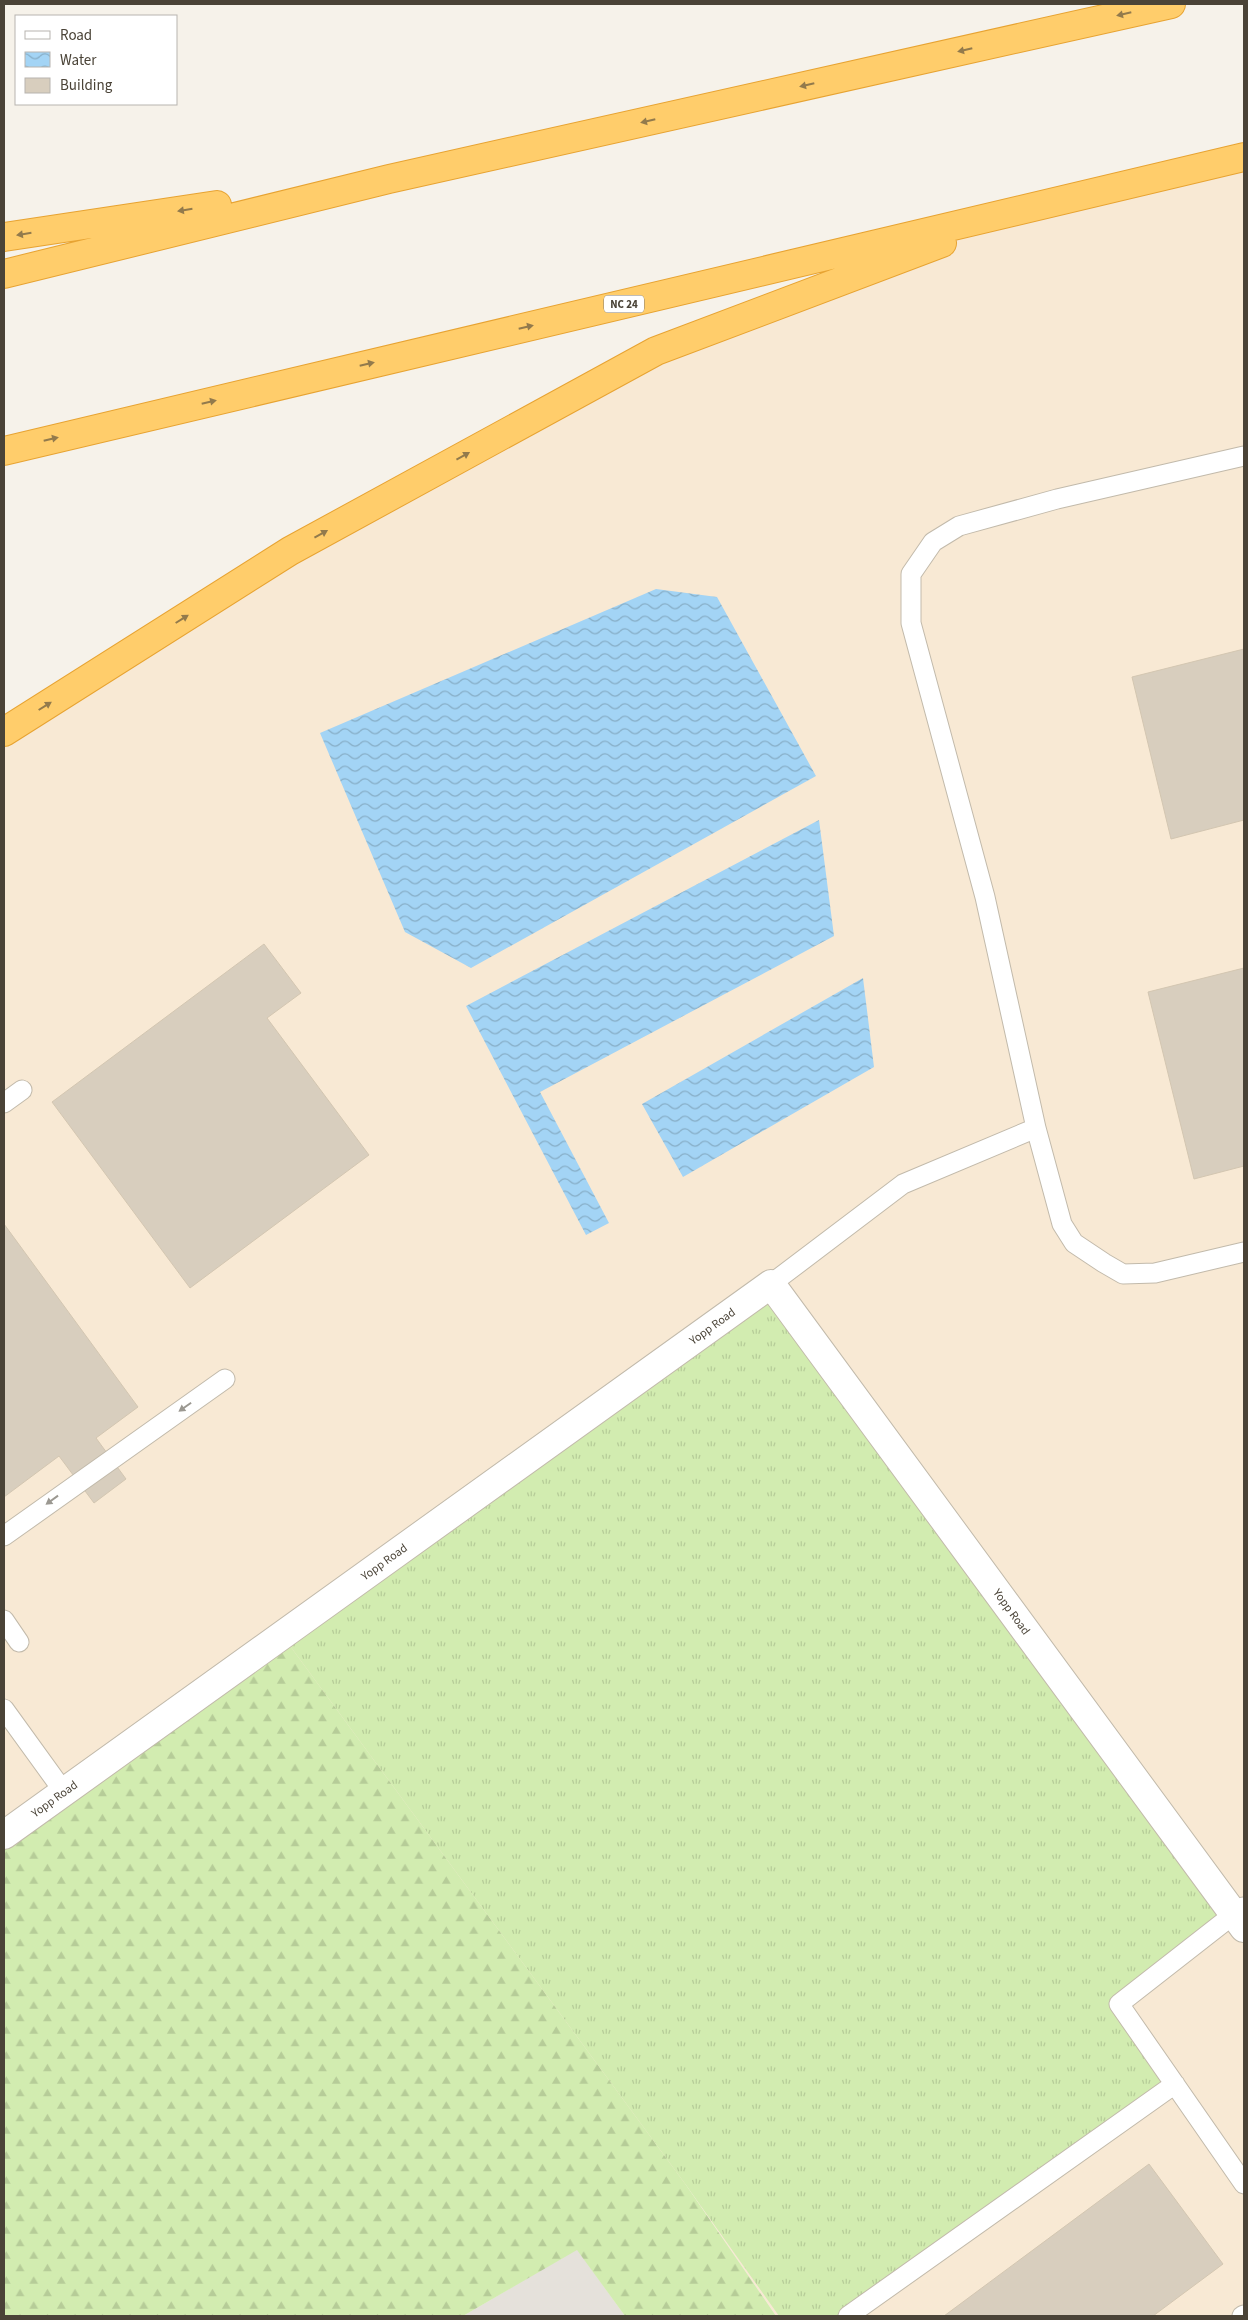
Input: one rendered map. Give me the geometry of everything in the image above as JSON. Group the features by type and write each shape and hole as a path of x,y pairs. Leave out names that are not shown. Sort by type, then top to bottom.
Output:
{"highway":[{"path":"4,274 389,179 1172,4"},
{"name":"NC 24","path":"4,451 1244,157"},
{"path":"4,238 389,179"},
{"path":"4,732 290,551 656,351 1049,203"}],"street":[{"name":"Yopp Road","path":"4,1835 771,1284 1241,1916"}],"lane":[{"path":"1244,456 1057,499 960,526 933,542 911,574 911,622 985,897 1036,1128 1062,1224 1074,1243 1123,1274 1155,1273 1244,1252"},
{"path":"4,1103 22,1090"},
{"path":"771,1284 902,1184 1036,1128"},
{"path":"4,1536 225,1379"},
{"path":"4,1620 19,1642"},
{"path":"4,1709 64,1792"},
{"path":"1241,1916 1120,2004 1244,2184"},
{"path":"848,2316 1175,2084"}],"shaded area":[{"path":"1244,157 1244,2316 776,2316 686,2185 4,1835 4,732 656,351 1049,203"},
{"path":"577,2249 625,2316 463,2316"}],"green space":[{"path":"771,1284 1234,1914 1120,2004 1175,2084 848,2316 779,2316 686,2185 282,1635"},
{"path":"282,1635 686,2185 776,2316 625,2316 577,2250 463,2316 4,2316 4,1835"}],"water":[{"path":"656,589 717,597 816,776 471,968 405,932 320,733"},
{"path":"819,820 834,936 540,1092 609,1223 586,1235 466,1006"},
{"path":"863,978 874,1067 683,1177 642,1104"}],"building":[{"path":"1244,649 1244,820 1171,839 1132,677"},
{"path":"264,944 301,993 267,1018 369,1155 190,1288 52,1102"},
{"path":"1244,968 1244,1166 1194,1179 1148,992"},
{"path":"4,1224 138,1407 96,1438 126,1479 94,1503 59,1456 4,1497"},
{"path":"1149,2164 1223,2264 1153,2316 944,2316"}]}
